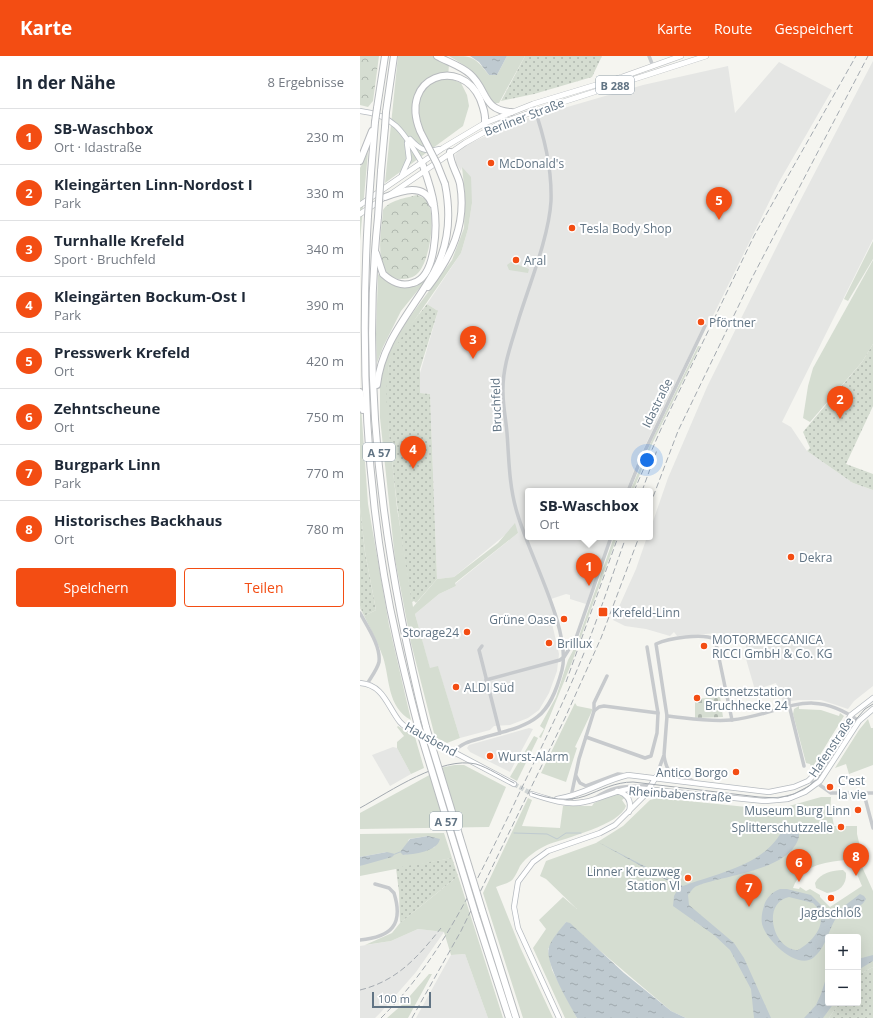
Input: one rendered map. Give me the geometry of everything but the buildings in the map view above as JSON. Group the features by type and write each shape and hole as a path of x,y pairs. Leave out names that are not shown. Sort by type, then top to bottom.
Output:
{"highway":[{"name":"A 57","path":"385,56 375,124 364,276 364,366 368,439 377,528 396,640 417,722 509,1018"},
{"name":"A 57","path":"394,56 386,112 373,262 372,301 375,402 383,502 400,614 426,727 516,1018"},
{"path":"437,56 470,74 477,82 487,101 496,110 511,112"},
{"path":"375,402 378,372 384,353 405,316 434,272 443,251 449,216 445,184 420,131 414,112 416,95 428,80 447,74 464,79 473,86 484,109 485,123"},
{"path":"360,161 375,124"},
{"path":"405,316 442,270 450,256 458,232 461,211 461,191 450,152"},
{"path":"378,217 376,254 382,274 390,280 406,285 415,283 422,278 428,270 432,260 435,220 433,196 422,163"},
{"path":"385,197 407,190 422,191 430,198 435,220"},
{"path":"360,294 364,276"},
{"path":"360,392 364,424 368,439"}],"main road":[{"name":"Berliner Straße","path":"360,205 443,148 485,123 533,104 681,56"},
{"name":"Berliner Straße","path":"360,214 450,152 482,133 535,111 706,56"},
{"path":"360,111 384,117 399,127 419,148 424,151 443,148"},
{"path":"406,135 422,163"},
{"path":"398,180 405,170 409,158 406,135"},
{"name":"Hausbend","path":"360,683 374,686 383,693 401,723 514,784"},
{"name":"Hafenstraße","path":"808,781 814,775 851,715 873,698"},
{"name":"Hafenstraße","path":"817,783 860,721 873,709"},
{"name":"Rheinbabenstraße","path":"545,798 571,797 627,775 777,791 794,788 808,781"},
{"path":"559,1018 518,928 514,907 518,882 527,868 539,857 557,848 600,833 615,824 628,814 652,786 656,777"},
{"name":"Rheinbabenstraße","path":"545,798 571,803 592,800 615,791 652,786 770,801 793,797 805,792 817,783"},
{"path":"615,791 624,793 630,800 631,805 628,814"},
{"path":"532,794 545,798"}],"street":[{"path":"649,56 653,66"},
{"name":"Bruchfeld","path":"525,534 514,504 503,392 506,364 546,227 551,203 548,158 544,137 533,104"},
{"name":"Idastraße","path":"629,488 640,461 706,326"},
{"name":"Bruchfeld","path":"454,752 458,747 468,742 530,723 544,712 554,692 564,657 560,630 527,540"},
{"path":"486,680 560,660 564,657 576,638 610,540"},
{"path":"360,613 376,645 379,656 376,669 367,684"},
{"path":"694,782 690,778 676,776 670,773 666,766 664,755 667,716 655,646 661,642 686,637 706,637 715,639 732,720"},
{"path":"482,646 479,650 500,733"},
{"path":"586,737 645,758 651,756 657,733 658,713 647,647"},
{"path":"571,803 576,774 594,712 594,703 607,676"},
{"path":"789,690 789,705 804,766"},
{"path":"667,716 705,721 732,720 800,703 827,705 851,715 860,721"},
{"path":"594,712 596,708 604,706 658,713"},
{"path":"656,777 664,755"},
{"path":"576,774 580,783 586,786 618,774 627,775"},
{"name":"Rheinbabenstraße","path":"652,786 660,780 722,788 735,787"},
{"path":"808,781 817,783 831,793 873,793"},
{"path":"592,800 612,788 622,786 652,786"},
{"path":"864,794 873,828"},
{"path":"360,940 390,931 396,919 395,896 392,890 375,884"}],"shaded area":[{"path":"873,61 873,239 782,422 791,427 807,451 853,483 873,490 873,686 854,701 848,709 821,700 783,702 776,683 755,690 746,659 746,640 721,639 719,633 677,636 674,632 670,636 646,629 625,626 613,620 636,569 646,540 653,540 653,521 668,478 707,387 787,226"},
{"path":"779,62 832,90 779,182 709,324 700,333 638,460 627,488 525,488 525,540 609,540 586,604 570,599 570,595 566,594 551,599 558,617 551,619 559,654 557,671 549,693 539,710 528,718 510,725 494,726 490,730 460,738 438,667 430,669 415,614 439,594 456,586 455,584 518,533 505,535 454,577 437,579 430,394 420,393 420,373 438,311 427,304 461,253 468,229 472,203 462,167 461,171 456,163 455,155 462,147 526,119 643,85 728,66 735,113"},
{"path":"529,728 533,729 510,772 470,752 467,748 469,745"},
{"path":"393,747 397,748 411,774 390,786 372,755"},
{"path":"418,929 444,932 416,972 381,1012 375,1018 360,1018 360,946 391,941"},
{"path":"465,954 488,1018 416,1018 451,955"}],"green space":[{"path":"360,56 379,56 373,101 368,107 360,105"},
{"path":"398,56 433,56 449,64 448,78 461,83 467,95 469,106 463,126 385,183"},
{"path":"449,56 463,56 472,58 480,64 489,75 497,75 507,56 525,56 499,103 493,103 475,75 464,65"},
{"path":"525,56 602,56 592,77 534,94 501,101"},
{"path":"368,152 360,241 360,168"},
{"path":"462,167 471,177 472,203 468,229 461,253 398,344 389,365 387,388 389,431 397,508 413,607 437,579 454,577 498,543 515,523 518,533 455,583 456,586 439,594 415,614 430,668 438,666 460,738 447,743 435,737 411,643 395,559 380,418 380,381 387,355 397,334 452,260 464,228 465,195"},
{"path":"417,195 425,199 429,205 432,225 429,248 422,268 417,274 412,277 398,279 390,276 384,268 381,258 380,238 383,210 393,202"},
{"path":"873,241 873,259 848,301 844,299"},
{"path":"873,260 873,344 862,362 810,422 803,418 808,386 813,368"},
{"path":"511,262 529,269 528,273 509,270 507,265"},
{"path":"378,274 389,283 402,287 415,286 427,277 427,279 401,311 383,347 377,363 376,334"},
{"path":"427,304 438,311 420,369 420,393 430,394 437,579 416,603 414,601 412,602 400,527 389,430 387,387 391,357 405,333"},
{"path":"873,344 873,406 846,464 873,474 873,490 853,483 807,451 810,448 803,432 862,362"},
{"path":"698,346 700,346 653,442 634,488 631,488 652,440"},
{"path":"360,392 368,504 389,625 411,720 397,708 393,700 383,657 364,616 376,610 365,552 360,507"},
{"path":"360,507 365,552 376,610 364,616 360,606"},
{"path":"613,540 616,540 572,662 541,738 539,737 544,729 540,726 556,697 568,660 576,645"},
{"path":"720,697 723,717 695,718 695,699"},
{"path":"575,703 577,706 592,709 592,711 575,747 577,748 566,782 541,773"},
{"path":"799,706 799,709 821,710 839,716 840,713 844,716 812,768 810,764 806,763 793,714 794,709"},
{"path":"868,719 871,728 873,728 873,765 849,774 846,764 835,768 859,730"},
{"path":"398,726 415,737 424,768 411,774 397,748 397,742 404,736 397,727"},
{"path":"534,736 538,738 517,781 510,777"},
{"path":"464,765 506,787 489,827 360,829 360,813 444,767"},
{"path":"614,794 619,794 626,797 622,800 626,806 622,813 603,825 547,845 540,849 529,856 520,866 512,880 496,887 520,947 553,1018 523,1018 483,893 528,798 532,800 522,826 560,828 563,806 592,806 594,803"},
{"path":"821,797 831,797 830,814 832,815 834,826 857,826 857,834 862,855 850,864 845,860 814,866 802,875 793,888 799,889 800,887 806,891 810,889 820,895 820,897 830,907 862,886 853,865 859,860 873,891 873,967 861,973 861,934 825,934 825,1006 837,1006 829,1018 686,1018 671,1011 566,922 548,949 552,970 577,1018 565,1018 533,948 546,929 539,920 563,897 577,909 546,879 540,876 546,861 596,843 623,826 650,800 658,798 775,810"},
{"path":"444,833 452,858 360,876 360,866 387,852 360,857 360,834","holes":["428,836 435,847 403,855 409,839"]},
{"path":"452,858 458,876 400,923 399,892 396,868"},
{"path":"843,870 846,873 846,877 844,884 839,889 827,893 816,888 815,883 823,874 831,871"},
{"path":"458,876 503,1018 488,1018 465,954 451,955 444,932 418,929 391,941 365,945 392,933 400,923"},
{"path":"873,967 873,1018 829,1018 837,1006 861,1006 861,973"},
{"path":"429,974 432,974 408,1018 387,1018 403,1004"}],"water":[{"path":"470,56 507,56 497,75 489,75 479,62"},
{"path":"791,825 798,831 798,840 791,850 781,859 753,870 693,888 688,895 689,905 734,943 744,958 771,1018 754,1018 751,989 730,950 714,935 673,906 674,896 679,887 596,841 683,886 726,872 754,859 776,840 784,827"},
{"path":"428,836 440,839 438,843 430,850 403,855 400,852 410,839"},
{"path":"387,852 395,854 392,857 360,866 360,857"},
{"path":"780,889 787,889 811,895 830,914 835,913 860,894 866,899 857,907 838,915 828,934 825,934 825,941 818,954 806,961 791,957 783,952 769,938 765,931 762,924 762,915 766,900","holes":["789,897 813,903 821,916 821,923 819,929 810,941 798,950 789,948 782,943 777,935 773,916 775,908 780,901"]},
{"path":"566,922 570,923 624,973 671,1011 686,1018 577,1018 558,982 548,954 552,940"},
{"path":"873,955 873,961 861,968 861,958"},
{"path":"825,981 825,1006 832,1006 823,1018 804,1018 816,1005"}],"waterway":[{"path":"514,833 547,834 557,839 566,833 581,833"},
{"path":"395,854 400,852"}],"tunnel":[{"path":"514,784 532,794"}],"tram line":[{"path":"532,793 545,797 572,799 579,798 614,785 633,782 759,797 778,798 794,794 809,786 818,778 852,724 865,709 873,704"},
{"path":"360,808 401,784 447,765 462,763 476,764 491,770 514,783"}],"railway":[{"path":"635,488 661,429 754,236 856,56"},
{"path":"653,497 678,431 753,276 868,56"},
{"path":"643,488 657,450"},
{"path":"566,682 617,540"},
{"path":"381,1018 402,996 438,948 454,922 482,869 567,694 595,624 625,540"},
{"path":"412,1018 461,931 565,718 601,638 638,540"},
{"path":"360,990 385,981 396,974 424,949 441,928"}],"place":[{"name":"McDonald's","path":"491,163"},
{"name":"Presswerk Krefeld","path":"719,220"},
{"name":"Tesla Body Shop","path":"572,228"},
{"name":"Aral","path":"516,260"},
{"name":"Pförtner","path":"701,322"},
{"name":"Turnhalle Krefeld","path":"473,359"},
{"name":"Kleingärten Linn-Nordost I","path":"840,419"},
{"name":"Kleingärten Bockum-Ost I","path":"413,469"},
{"name":"Dekra","path":"791,557"},
{"name":"SB-Waschbox","path":"589,586"},
{"name":"Krefeld-Linn","path":"603,612"},
{"name":"Grüne Oase","path":"564,619"},
{"name":"Storage24","path":"467,632"},
{"name":"Brillux","path":"549,643"},
{"name":"MOTORMECCANICA RICCI GmbH & Co. KG","path":"704,646"},
{"name":"ALDI Süd","path":"456,687"},
{"name":"Ortsnetzstation Bruchhecke 24","path":"697,698"},
{"name":"Wurst-Alarm","path":"490,756"},
{"name":"Antico Borgo","path":"736,772"},
{"name":"C'est la vie","path":"830,787"},
{"name":"Museum Burg Linn","path":"858,810"},
{"name":"Splitterschutzzelle","path":"841,827"},
{"name":"Historisches Backhaus","path":"856,876"},
{"name":"Linner Kreuzweg Station VI","path":"688,878"},
{"name":"Zehntscheune","path":"799,882"},
{"name":"Jagdschloß","path":"831,898"},
{"name":"Burgpark Linn","path":"749,907"}]}
